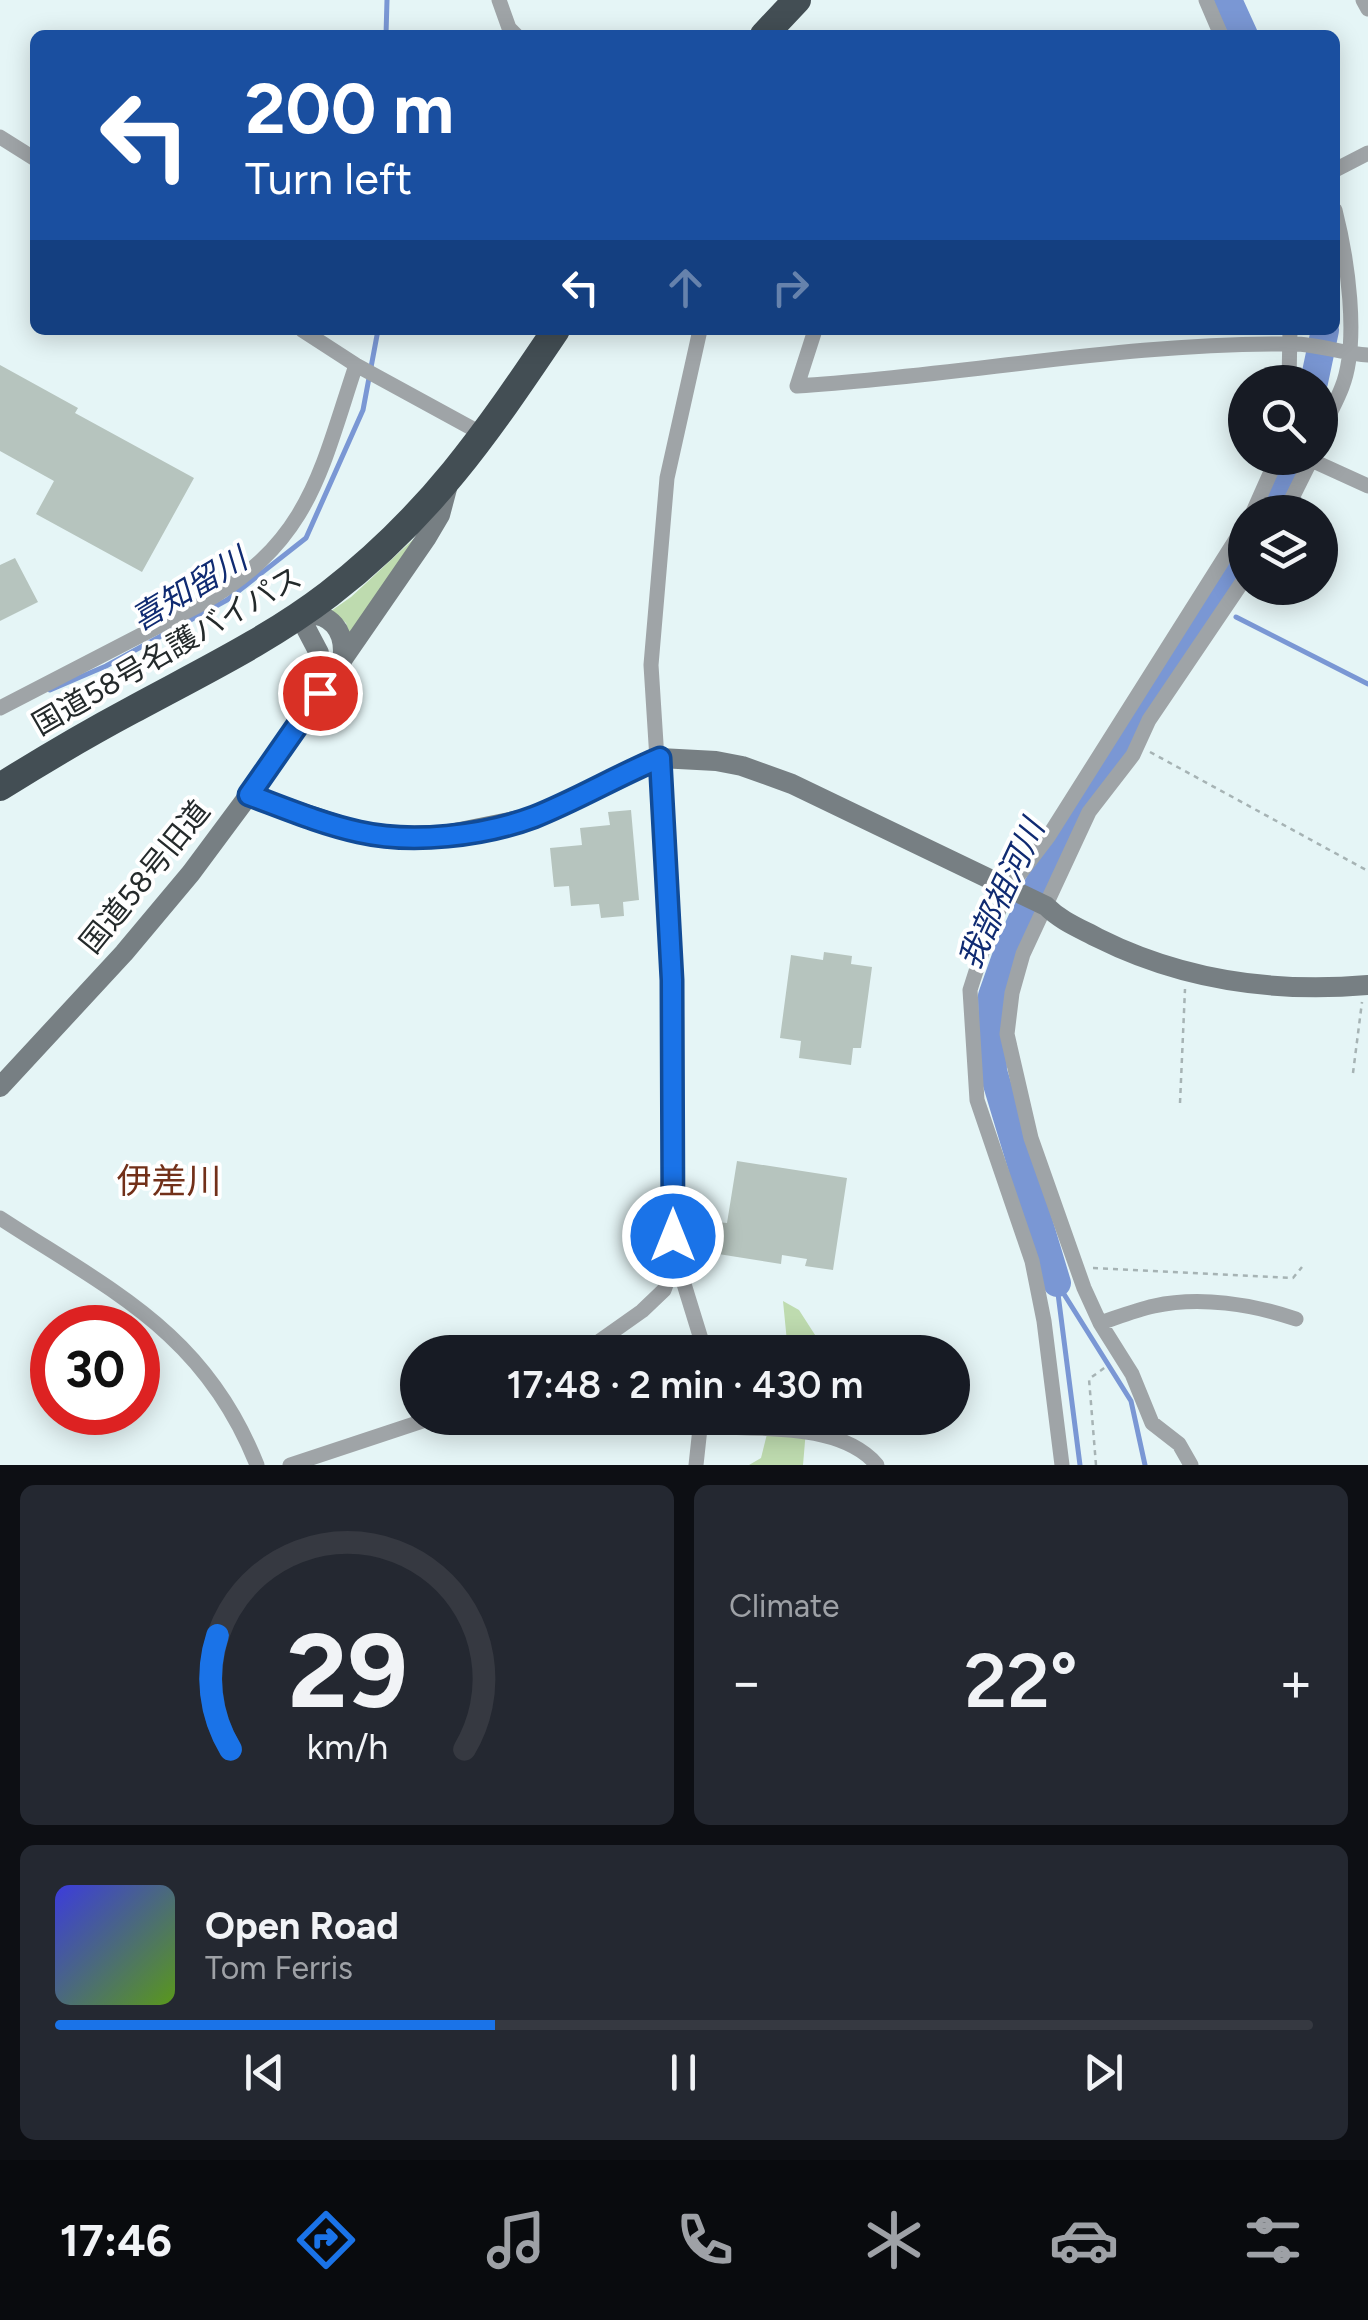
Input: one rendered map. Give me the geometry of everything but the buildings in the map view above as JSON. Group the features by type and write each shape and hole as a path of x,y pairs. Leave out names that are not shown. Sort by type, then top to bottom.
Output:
{"highway":[{"path":"769,30 797,0"},
{"name":"国道58号名護バイパス","path":"0,786 299,615 369,561 450,479 486,436 553,335"}],"street":[{"path":"499,0 511,30"},
{"path":"1206,0 1219,30"},
{"path":"1364,0 1368,8"},
{"path":"0,137 30,156"},
{"path":"1340,167 1368,153"},
{"path":"1338,396 1347,350 1340,228"},
{"path":"310,335 486,436"},
{"path":"699,335 667,478 652,665 672,980 676,1258 700,1335"},
{"path":"813,335 797,386 940,374 1007,362 1124,350 1291,339 1368,355"},
{"path":"1290,365 1291,339"},
{"path":"0,708 203,603 231,587 272,553 304,508 359,366"},
{"path":"1338,472 1368,486"},
{"name":"国道58号旧道","path":"0,1086 145,929 249,795 428,537 440,514 450,479"},
{"path":"1062,1465 1044,1321 1032,1261 977,1100 970,990 986,938 1014,890 1228,552"},
{"path":"1190,1465 1179,1444 1152,1423 1132,1374 1100,1323 1076,1267 1031,1138 1007,1034 1012,993 1023,954 1089,812 1137,746 1150,720 1228,603"},
{"path":"320,693 319,652 299,615 322,615 334,622 343,638 342,662"},
{"path":"249,795 360,832 445,835 534,817 660,758 729,764 792,784 1044,905 1057,917 1121,950 1226,981 1317,989 1366,985"},
{"path":"0,1218 142,1310 184,1347 224,1396 257,1465"},
{"path":"608,1335 664,1290 676,1258"},
{"path":"1100,1323 1156,1306 1210,1302 1296,1319"},
{"path":"290,1465 400,1429"},
{"path":"696,1465 699,1435"},
{"path":"816,1435 843,1438 877,1465"}],"path":[{"path":"1137,746 1368,871"},
{"path":"1180,1103 1186,972"},
{"path":"1352,1073 1366,985"},
{"path":"1076,1267 1293,1278 1302,1266"},
{"path":"1096,1465 1089,1380 1100,1371"}],"green space":[{"path":"419,534 351,642 346,623 331,611"},
{"path":"783,1301 799,1310 815,1335 786,1335"},
{"path":"767,1435 806,1435 803,1465 749,1465 761,1458"}],"waterway":[{"name":"喜知留川","path":"386,30 387,0"},
{"name":"我部祖河川","path":"1228,0 1242,30"},
{"name":"喜知留川","path":"50,690 106,666 227,600 306,538 363,410 377,335"},
{"name":"我部祖河川","path":"1318,365 1324,335"},
{"name":"我部祖河川","path":"1276,495 1285,475"},
{"name":"我部祖河川","path":"1057,1283 993,1071 992,996 1009,948 1070,824 1228,576"},
{"path":"1236,617 1368,684"},
{"name":"我部祖河川","path":"1057,1283 1131,1401 1145,1465"},
{"path":"1057,1286 1080,1465"}],"district":[{"name":"伊差川","path":"169,1181"}],"route":[{"path":"320,693 249,795 360,832 445,835 498,826 534,817 660,758 672,980 673,1236"}]}
